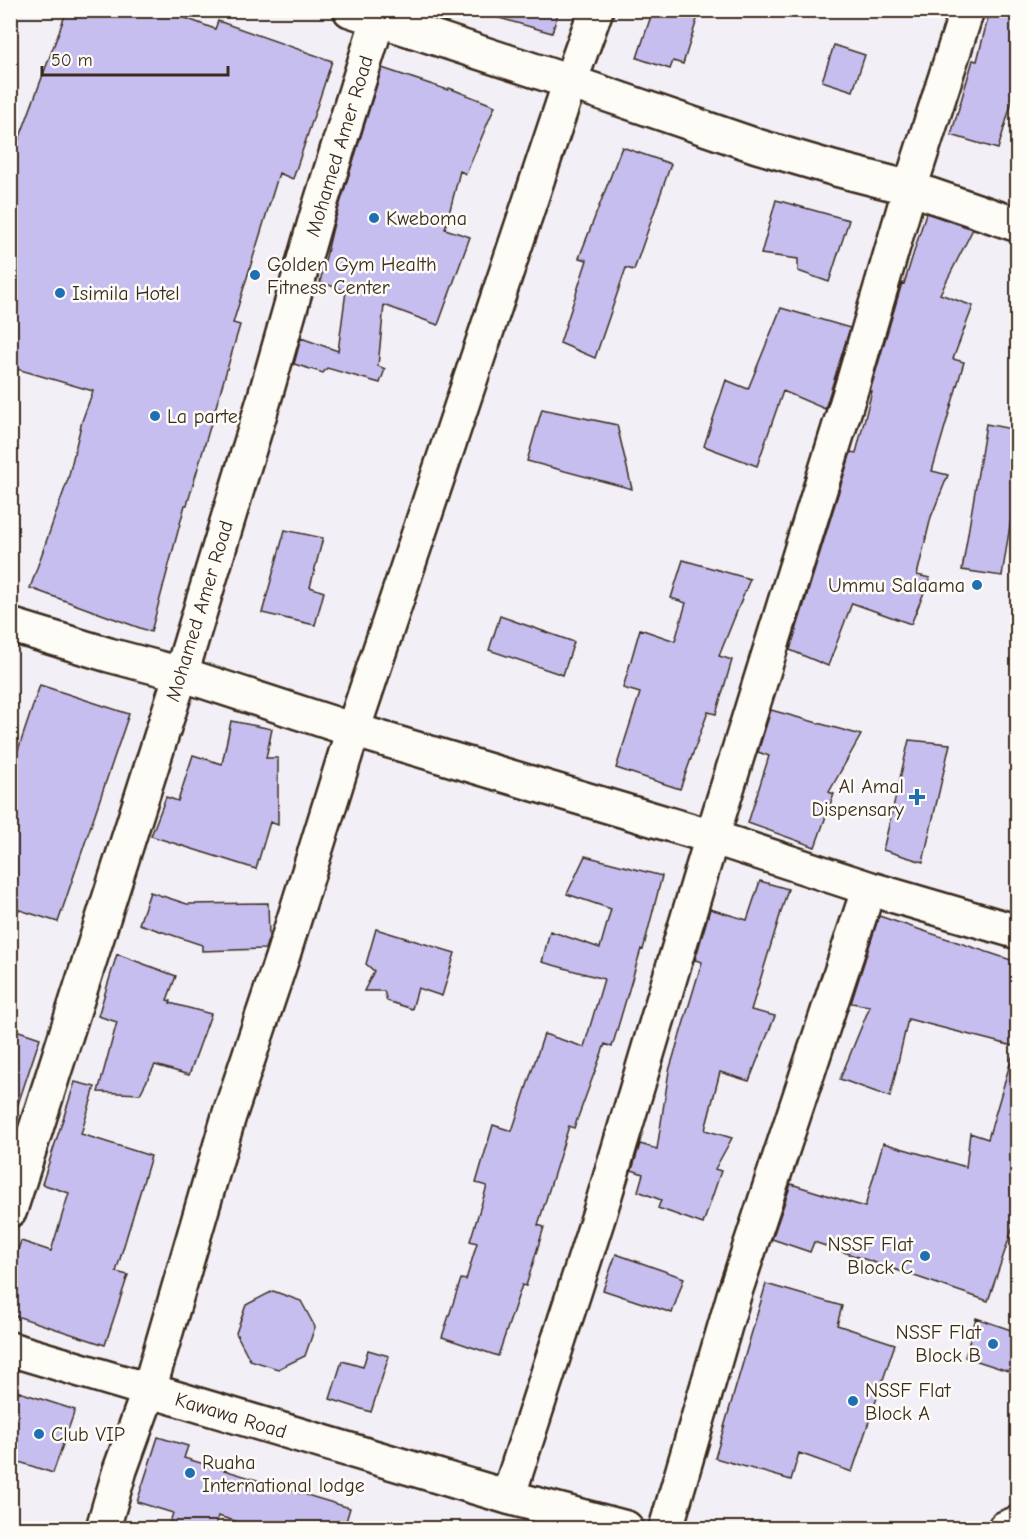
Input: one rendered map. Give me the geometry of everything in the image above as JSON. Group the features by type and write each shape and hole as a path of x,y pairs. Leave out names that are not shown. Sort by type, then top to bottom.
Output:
{"street":[{"path":"103,1528 120,1470 149,1390 229,1116 282,958 353,730 596,10"},
{"path":"508,1497 563,1320 599,1215 712,837 966,10"},
{"path":"370,13 757,146 836,170 910,188 1017,225"},
{"name":"Mohamed Amer Road","path":"10,1209 181,674 316,219 370,13"},
{"path":"10,625 181,674 353,730 712,837 871,889 1017,932"},
{"path":"666,1528 734,1295 863,906 871,889"},
{"name":"Kawawa Road","path":"10,1349 74,1366 508,1497 626,1528"},
{"path":"1005,1528 1017,1523"}],"building":[{"path":"67,10 164,10 215,29 218,21 332,61 293,179 279,173 233,323 240,325 187,505 185,505 151,632 30,588 68,479 82,421 93,391 10,367 10,164"},
{"path":"493,10 559,10 552,33 492,16"},
{"path":"653,10 700,10 683,64 673,61 670,69 637,58"},
{"path":"990,10 1017,10 1017,84 998,149 951,135 973,60 977,61"},
{"path":"834,45 865,55 853,91 822,81"},
{"path":"382,68 448,90 449,88 495,106 466,174 460,171 445,229 470,237 438,325 384,305 378,366 385,369 380,383 327,368 323,373 294,364 301,338 338,351 346,291 320,282 334,223"},
{"path":"622,147 671,164 634,270 626,268 595,358 560,343 587,260 579,258"},
{"path":"776,200 849,220 829,282 798,271 798,259 761,254"},
{"path":"926,213 973,229 940,294 973,306 953,359 964,362 932,471 948,475 931,517 917,575 930,578 911,624 852,603 828,666 790,650 851,452 856,453 872,391 870,391 902,283 904,284"},
{"path":"781,308 850,328 825,409 783,391 757,466 704,446 726,380 748,389"},
{"path":"542,409 617,425 632,489 527,461"},
{"path":"986,424 1017,430 1017,501 1014,500 1002,576 962,570"},
{"path":"285,530 323,538 310,587 324,592 315,625 262,613"},
{"path":"683,560 750,579 719,656 732,660 716,714 708,712 680,789 616,768 640,693 623,688 640,629 675,641 686,603 671,598"},
{"path":"500,616 574,642 563,675 489,650"},
{"path":"40,685 129,714 58,922 10,907 10,774"},
{"path":"771,710 861,735 829,792 834,794 815,847 748,823 769,756 758,752"},
{"path":"231,721 272,729 266,758 278,758 278,825 270,822 256,869 151,836 166,797 178,801 193,755 222,764"},
{"name":"Al Amal Dispensary","path":"909,740 950,744 923,862 883,850"},
{"path":"585,856 662,876 643,950 641,949 612,1047 605,1044 574,1128 569,1126 538,1225 544,1227 526,1286 522,1285 498,1356 442,1337 461,1279 466,1280 477,1243 470,1241 487,1186 476,1183 493,1125 512,1131 544,1034 584,1047 604,979 542,962 550,931 600,948 611,909 567,894"},
{"path":"760,881 788,889 751,1010 775,1016 749,1081 720,1072 705,1130 732,1138 715,1169 721,1171 703,1224 658,1208 661,1200 638,1191 643,1174 632,1170 640,1144 657,1149 669,1071 702,962 695,960 710,909 747,920"},
{"path":"150,892 187,904 268,903 269,937 265,949 202,951 202,945 139,924"},
{"path":"879,916 1017,962 1017,1047 908,1019 890,1097 840,1079 870,1006 851,1003"},
{"path":"376,929 455,953 442,996 418,988 412,1009 387,1001 384,991 364,991 374,971 366,964"},
{"path":"117,954 176,976 167,1000 171,1001 170,1003 211,1014 189,1075 155,1065 140,1094 98,1092 117,1022 98,1016"},
{"path":"10,1028 40,1038 14,1116 10,1115"},
{"path":"1012,1057 1017,1057 1017,1229 1013,1227 988,1301 814,1242 810,1252 772,1239 791,1184 865,1207 883,1143 966,1167 970,1133 988,1139"},
{"path":"75,1082 95,1087 81,1134 151,1156 116,1272 128,1275 105,1345 10,1314 10,1272 21,1241 51,1251 69,1193 42,1184"},
{"path":"616,1254 684,1278 672,1313 603,1290"},
{"path":"766,1284 842,1306 837,1325 895,1344 852,1472 799,1453 791,1480 715,1458"},
{"path":"273,1291 301,1301 315,1327 305,1356 278,1369 250,1360 236,1333 246,1305"},
{"name":"NSSF Flat Block B","path":"976,1318 1017,1332 1017,1374 965,1357"},
{"path":"368,1350 389,1356 371,1412 330,1399 342,1361 363,1367"},
{"name":"Club VIP","path":"10,1389 75,1410 53,1473 10,1459"},
{"name":"Ruaha International lodge","path":"158,1437 188,1446 184,1458 350,1508 344,1528 259,1528 218,1516 215,1528 168,1528 173,1513 137,1502"}],"place":[{"name":"Kweboma","path":"374,218"},
{"name":"Golden Gym Health Fitness Center","path":"255,275"},
{"name":"Isimila Hotel","path":"60,293"},
{"name":"La parte","path":"155,416"},
{"name":"Ummu Salaama","path":"977,585"},
{"name":"Al Amal Dispensary","path":"917,797"},
{"name":"NSSF Flat Block C","path":"925,1256"},
{"name":"NSSF Flat Block B","path":"993,1344"},
{"name":"NSSF Flat Block A","path":"853,1401"},
{"name":"Club VIP","path":"39,1434"},
{"name":"Ruaha International lodge","path":"190,1473"}]}
